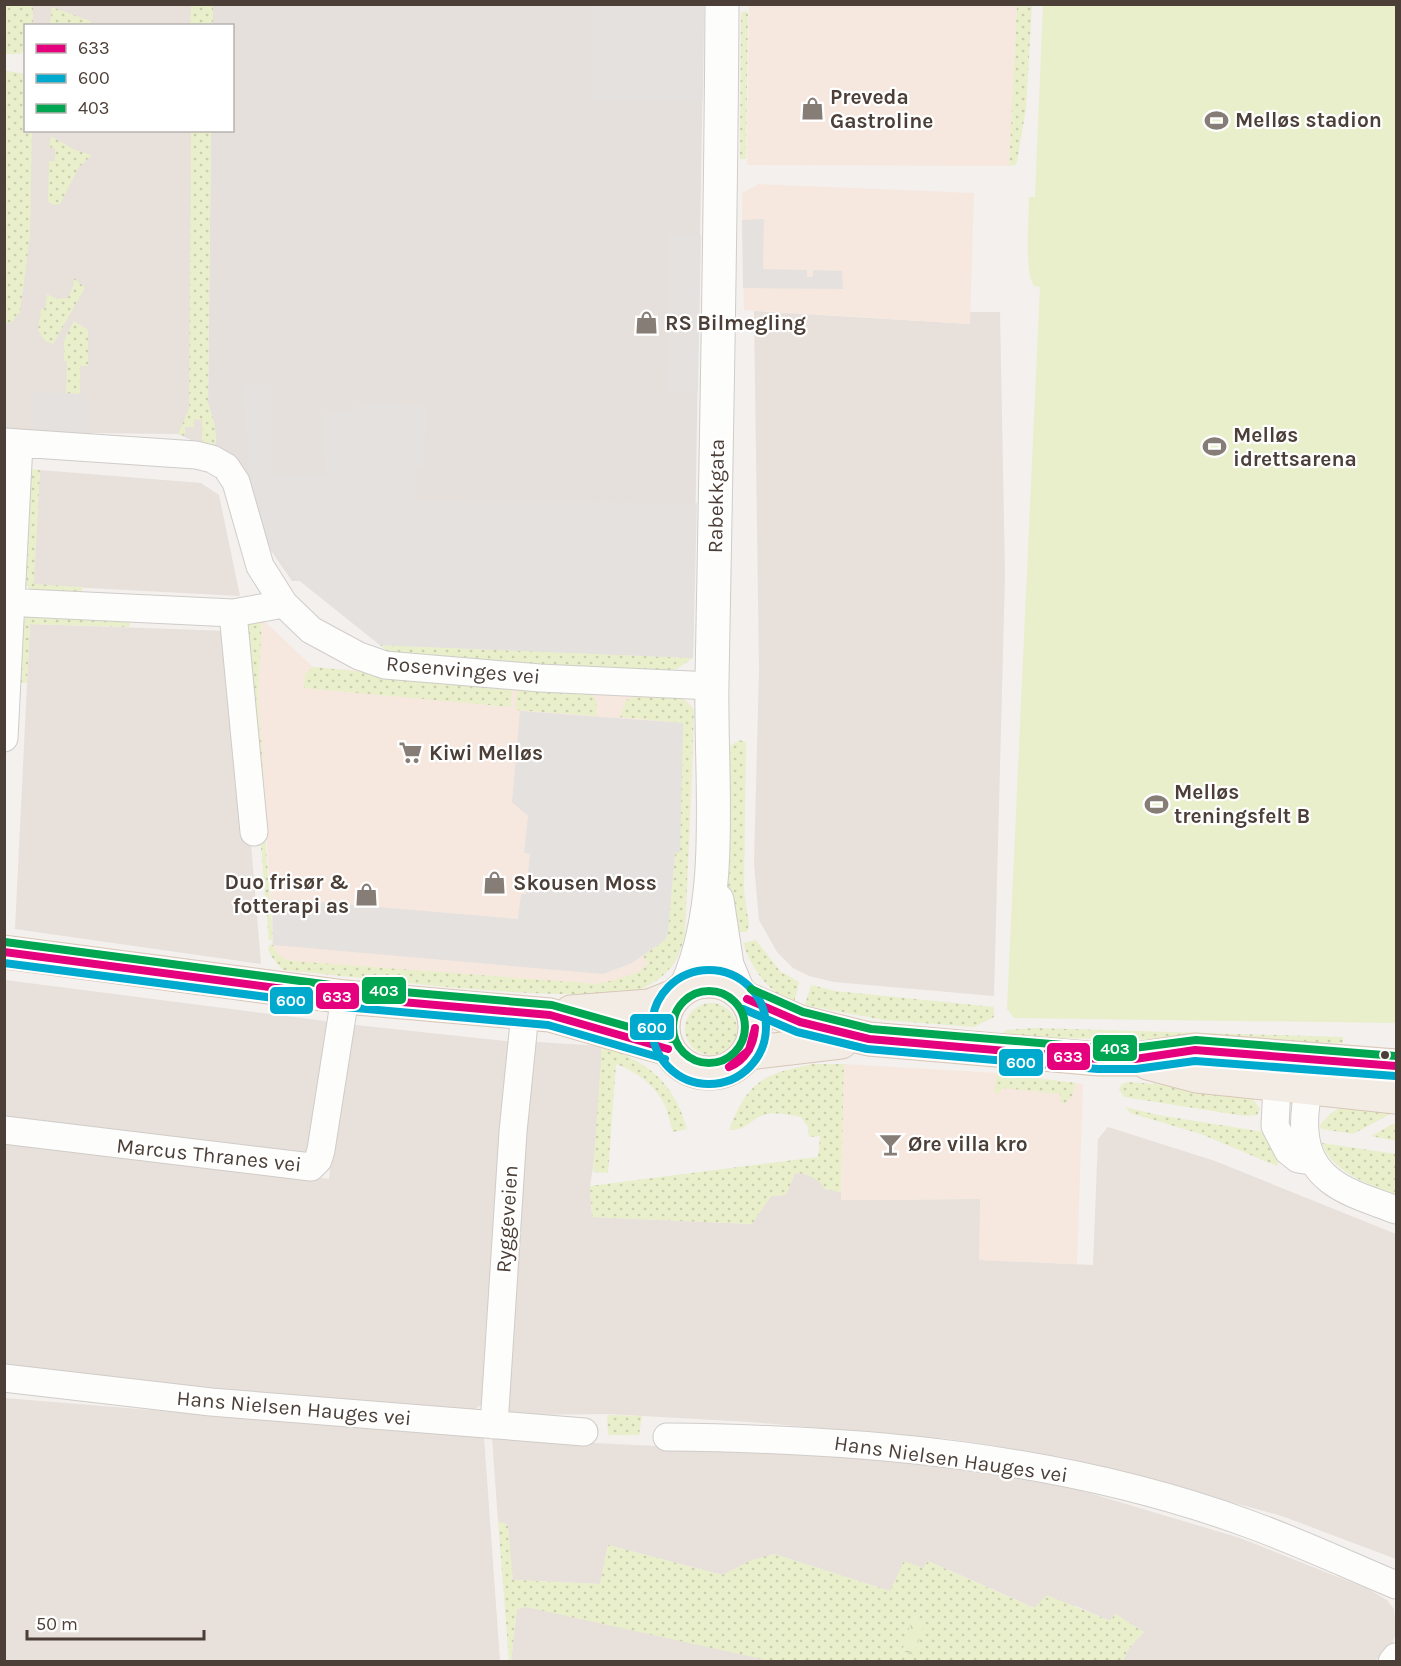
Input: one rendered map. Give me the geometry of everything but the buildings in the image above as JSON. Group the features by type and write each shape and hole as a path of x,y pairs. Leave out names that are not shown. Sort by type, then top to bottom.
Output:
{"main road":[{"path":"4,952 345,997 538,1014 649,1006 708,980 724,982 742,994 800,1023 868,1039 1099,1059 1135,1059 1195,1050 1296,1056 1396,1066"},
{"path":"668,1049 663,1028 665,1009 680,991"},
{"path":"538,1014 668,1049 687,1068 709,1073 727,1070 748,1053 754,1040 756,1026 742,994"},
{"path":"748,1053 868,1039"},
{"path":"1135,1059 1197,1076 1396,1097"}],"street":[{"name":"Rabekkgata","path":"680,991 696,964 712,874 712,686 722,4"},
{"name":"Rosenvinges vei","path":"12,443 196,455 212,459 226,467 236,482 260,566 284,604 311,630 359,656 386,665 552,679 712,686"},
{"path":"4,738 12,443"},
{"path":"8,602 233,612 284,604"},
{"path":"233,612 254,832"},
{"path":"712,874 727,965 742,994"},
{"name":"Marcus Thranes vei","path":"4,1130 311,1167 318,1160 321,1150 345,997"},
{"name":"Ryggeveien","path":"494,1425 513,1132 538,1014"},
{"path":"1296,1056 1293,1087 1275,1126 1288,1151 1298,1159 1311,1161 1324,1177 1341,1188 1396,1210"},
{"name":"Hans Nielsen Hauges vei","path":"4,1378 211,1402 584,1432"},
{"name":"Hans Nielsen Hauges vei","path":"667,1437 845,1444 999,1461 1070,1474 1249,1524 1396,1585"},
{"path":"1392,1662 1396,1657"}],"shaded area":[{"path":"33,5 213,5 213,24 33,24"},
{"path":"213,5 704,5 693,658 380,645 300,581 292,581 263,539 214,447 216,441 214,423 208,403 211,132 234,132 234,24 213,24"},
{"path":"592,5 704,5 703,99 591,101"},
{"path":"749,5 1017,5 1009,166 747,165"},
{"path":"5,71 24,74 24,132 211,132 202,445 178,434 5,432"},
{"path":"759,184 974,193 970,324 744,310 742,193"},
{"path":"764,219 763,269 807,270 807,277 813,277 813,270 842,271 843,289 743,288 742,220"},
{"path":"669,234 701,235 698,391 667,392"},
{"path":"754,311 970,324 970,312 1000,312 1005,575 994,996 834,982 809,976 793,968 777,952 759,920 754,864 759,670"},
{"path":"244,385 272,385 273,475 326,474 324,412 356,412 356,404 426,405 425,468 416,469 416,501 697,503 693,658 380,645 300,581 263,539 249,473"},
{"path":"34,392 83,394 83,399 90,399 91,434 34,433"},
{"path":"40,470 201,483 219,495 240,596 33,585"},
{"path":"262,619 313,667 682,698 689,703 694,709 685,933 678,957 671,968 642,989 568,994 283,970 268,950 273,940 258,699"},
{"path":"30,624 228,631 247,796 261,964 15,929"},
{"path":"520,711 683,723 680,852 675,853 668,932 665,940 632,963 603,974 273,945 272,901 284,899 518,919 521,894 526,894 530,854 524,853 528,816 512,802"},
{"path":"5,980 325,1021 330,1026 315,1148 301,1162 5,1122"},
{"path":"346,1024 515,1042 483,1404 472,1411 444,1409 5,1369 5,1139 329,1179"},
{"path":"530,1043 602,1046 597,1140 590,1186 592,1217 751,1224 771,1196 786,1195 795,1173 818,1179 825,1189 841,1192 841,1200 981,1199 980,1260 1093,1265 1098,1139 1108,1127 1215,1161 1396,1234 1396,1559 1282,1516 1067,1458 949,1439 750,1422 607,1414 505,1415"},
{"path":"844,1064 997,1073 1083,1084 1077,1264 979,1260 980,1199 841,1200"},
{"path":"4,1398 484,1437 500,1661 5,1661"},
{"path":"492,1438 901,1458 1059,1484 1240,1538 1368,1589 1387,1600 1394,1609 1396,1632 1392,1645 1375,1661 1123,1661 1127,1651 1144,1632 1115,1614 1110,1621 1076,1606 1035,1608 928,1561 923,1569 890,1591 774,1554 722,1575 608,1545 600,1584 512,1580 508,1525 498,1521"},
{"path":"526,1607 577,1616 775,1661 511,1662 517,1609"}],"green space":[{"path":"5,4 33,5 33,24 24,24 24,51 20,54 5,54"},
{"path":"191,5 213,5 213,24 190,24"},
{"path":"1017,5 1032,5 1026,108 1017,162 1009,166"},
{"name":"Melløs idrettsarena","path":"1043,5 1396,5 1396,1023 1014,1018 1007,1009 1040,287 1034,286 1029,269 1029,197 1035,197"},
{"path":"52,7 90,21 92,24 50,24"},
{"path":"746,11 748,13 746,159 740,159 741,13"},
{"path":"5,71 24,74 24,132 32,132 30,236 20,312 11,323 5,323"},
{"path":"191,132 211,132 208,402 215,430 214,447 202,445 202,420 194,419 194,427 185,427 185,436 178,434 189,409"},
{"path":"51,136 75,150 92,155 79,167 60,204 55,205 48,202 49,161 55,161 55,148 49,147"},
{"path":"73,277 85,288 53,344 45,341 38,330 41,309 45,309 47,294 57,299 68,298 74,284"},
{"path":"74,321 88,330 88,366 80,366 80,395 66,393 67,361 64,361 64,340"},
{"path":"31,469 40,470 34,584 83,587 80,595 31,590 26,585"},
{"path":"27,615 130,618 130,627 30,624 27,683 21,683 23,624"},
{"path":"245,618 262,619 258,699 264,778 260,780"},
{"path":"380,645 693,658 677,669 646,672 393,656"},
{"path":"313,667 512,687 511,707 304,688 305,674"},
{"path":"517,687 587,691 596,699 597,716 515,710"},
{"path":"639,695 682,698 694,709 685,933 676,959 659,979 636,991 620,993 505,992 283,970 273,959 269,945 273,945 283,958 293,961 598,984 640,971 648,963 643,956 665,940 668,932 675,852 679,852 682,723 620,717 626,700"},
{"path":"739,740 746,742 744,891 749,925 747,932 739,932 732,916 726,869 725,815 729,747"},
{"path":"265,835 273,940 269,941 260,836"},
{"path":"756,940 780,971 799,982 794,1003 769,986 751,962 743,943"},
{"path":"811,985 835,991 994,1007 994,1017 974,1027 883,1020 805,1005"},
{"path":"706,1003 716,1003 725,1007 733,1015 737,1029 733,1043 725,1051 716,1055 706,1055 697,1051 689,1043 685,1034 685,1024 689,1015 697,1007"},
{"path":"1035,1028 1343,1037 1343,1043 1000,1037 1006,1030"},
{"path":"602,1046 645,1066 656,1076 675,1098 687,1129 673,1132 666,1108 652,1087 639,1076 616,1064 608,1173 593,1172"},
{"path":"813,1064 844,1064 841,1192 825,1189 812,1177 795,1173 786,1195 771,1196 752,1224 592,1217 590,1186 818,1157 820,1136 809,1137 808,1127 801,1117 772,1113 758,1117 748,1125 729,1130 743,1100 759,1082 781,1072"},
{"path":"997,1073 1076,1083 1072,1096 1065,1103 1060,1103 1060,1094 1003,1088 1000,1093 994,1093"},
{"path":"1128,1082 1214,1088 1251,1096 1260,1109 1257,1115 1245,1116 1124,1097 1119,1089 1122,1084"},
{"path":"1343,1106 1394,1112 1353,1134 1322,1129 1319,1126 1331,1113"},
{"path":"1125,1107 1158,1115 1264,1132 1279,1159 1277,1166 1201,1134 1130,1113"},
{"path":"1393,1124 1396,1125 1396,1141 1371,1136"},
{"path":"1322,1143 1396,1154 1396,1195 1364,1182 1343,1170 1327,1153"},
{"path":"607,1415 642,1416 639,1435 608,1435"},
{"path":"498,1521 508,1525 513,1580 600,1584 608,1545 722,1575 752,1560 774,1554 890,1591 904,1561 923,1568 928,1561 1034,1608 1047,1595 1110,1621 1115,1614 1144,1632 1127,1651 1123,1661 775,1662 526,1607 517,1609 511,1661 509,1661"},
{"path":"912,1620 924,1624 914,1655 902,1651"}],"transit line":[{"name":"403","path":"5,942 346,987 552,1005 671,1039"},
{"name":"633","path":"4,952 345,997 550,1015 668,1049"},
{"name":"600","path":"4,963 344,1007 548,1025 665,1059"},
{"name":"600","path":"709,970 731,975 749,987 761,1005 766,1027 761,1049 749,1067 731,1079 709,1084 687,1079 669,1067 657,1049 652,1027 657,1005 669,987 687,975 709,970"},
{"name":"403","path":"751,989 803,1012 871,1029 1099,1048 1134,1048 1196,1040 1396,1056"},
{"name":"403","path":"709,991 729,997 739,1007 745,1027 739,1047 729,1057 709,1063 689,1057 679,1047 673,1027 679,1007 689,997 709,991"},
{"name":"633","path":"747,999 800,1022 869,1039 1099,1059 1135,1059 1195,1050 1396,1066"},
{"name":"600","path":"743,1009 797,1032 867,1049 1098,1069 1136,1069 1195,1061 1395,1076"},
{"name":"633","path":"729,1067 749,1050 755,1028"},
{"name":"633","path":"729,1067 740,1061 748,1052 755,1028"}],"place":[{"name":"Preveda Gastroline","path":"812,109"},
{"name":"Melløs stadion","path":"1217,120"},
{"name":"RS Bilmegling","path":"647,323"},
{"name":"Melløs idrettsarena","path":"1215,447"},
{"name":"Kiwi Melløs","path":"411,753"},
{"name":"Melløs treningsfelt B","path":"1156,804"},
{"name":"Skousen Moss","path":"495,883"},
{"name":"Duo frisør & fotterapi as","path":"367,894"},
{"name":"Øre villa kro","path":"890,1144"}]}
